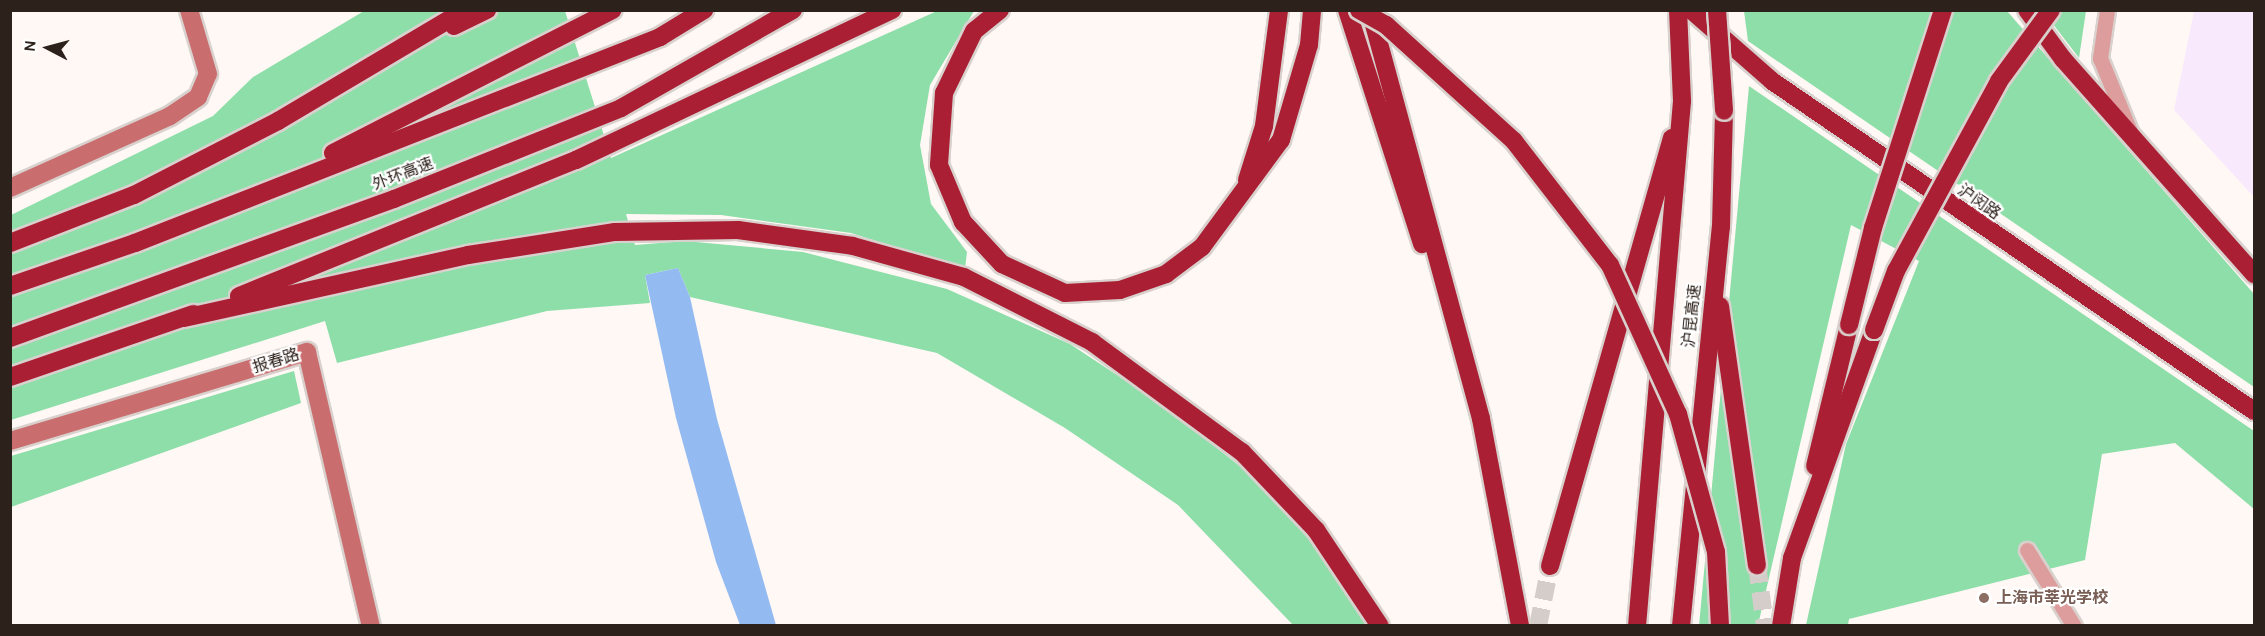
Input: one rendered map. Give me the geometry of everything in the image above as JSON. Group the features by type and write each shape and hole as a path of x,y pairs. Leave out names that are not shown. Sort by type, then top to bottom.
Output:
{"highway":[{"path":"407,48 465,10"},
{"path":"10,243 134,195 407,48 487,10"},
{"path":"135,243 368,138 612,10"},
{"name":"外环高速","path":"10,286 135,243 660,37 704,10"},
{"name":"外环高速","path":"10,338 394,199 621,108 793,10"},
{"path":"10,376 184,318 576,160 892,10"},
{"path":"1000,10 974,31 944,93 939,165 963,222 1002,264 1065,293 1120,290 1166,274 1202,247 1240,202 1281,140 1309,45 1312,10"},
{"path":"1240,202 1264,126 1279,10"},
{"path":"1347,10 1481,419"},
{"path":"1359,10 1386,25 1514,141 1610,264 1678,414 1716,552 1720,626"},
{"path":"1370,10 1481,419 1520,626"},
{"name":"沪昆高速","path":"1637,626 1682,102 1678,10"},
{"name":"沪闵路","path":"1691,10 1772,81 2254,411"},
{"name":"沪昆高速","path":"1681,626 1716,277 1724,111 1717,10"},
{"path":"1781,626 1792,558 1873,228 1943,10"},
{"path":"2027,10 2132,136 2254,274"},
{"path":"1792,558 1896,271 1999,81 2051,10"},
{"path":"1550,566 1682,102"},
{"path":"184,318 468,255 615,232 738,230 854,246 964,277 1092,342 1242,452 1316,530 1380,626"},
{"path":"1716,277 1757,565"}],"street":[{"path":"10,188 147,128 198,97 208,74 189,10"},
{"path":"2107,10 2100,58 2132,136"},
{"name":"报春路","path":"10,441 307,352 371,626"},
{"path":"2027,550 2074,626"}],"shaded area":[{"path":"2194,11 2254,11 2254,197 2174,110"}],"green space":[{"path":"364,11 565,11 611,158 937,11 974,11 930,85 920,145 931,204 967,252 965,269 851,233 721,215 626,214 635,245 685,241 803,252 947,289 1070,344 1161,404 1246,471 1329,560 1370,625 1293,625 1178,505 1065,428 937,353 690,297 678,268 645,275 650,303 547,311 337,363 325,321 11,420 11,215 213,116 253,77"},
{"path":"1744,11 2007,11 2254,294 2254,387 1748,41"},
{"path":"2043,11 2086,11 2079,58"},
{"path":"1749,86 2254,431 2254,509 2175,443 2102,454 2085,560 1849,619 1848,625 1806,625 1846,444 1919,261 1851,225 1758,625 1699,626"},
{"path":"294,371 301,403 11,507 11,456"}],"water":[{"path":"678,268 690,297 717,419 776,625 740,625 716,562 676,418 645,275"}],"tunnel":[{"path":"1757,565 1765,626"},
{"path":"1538,626 1550,566"}],"place":[{"name":"上海市莘光学校","path":"1984,598"}]}
